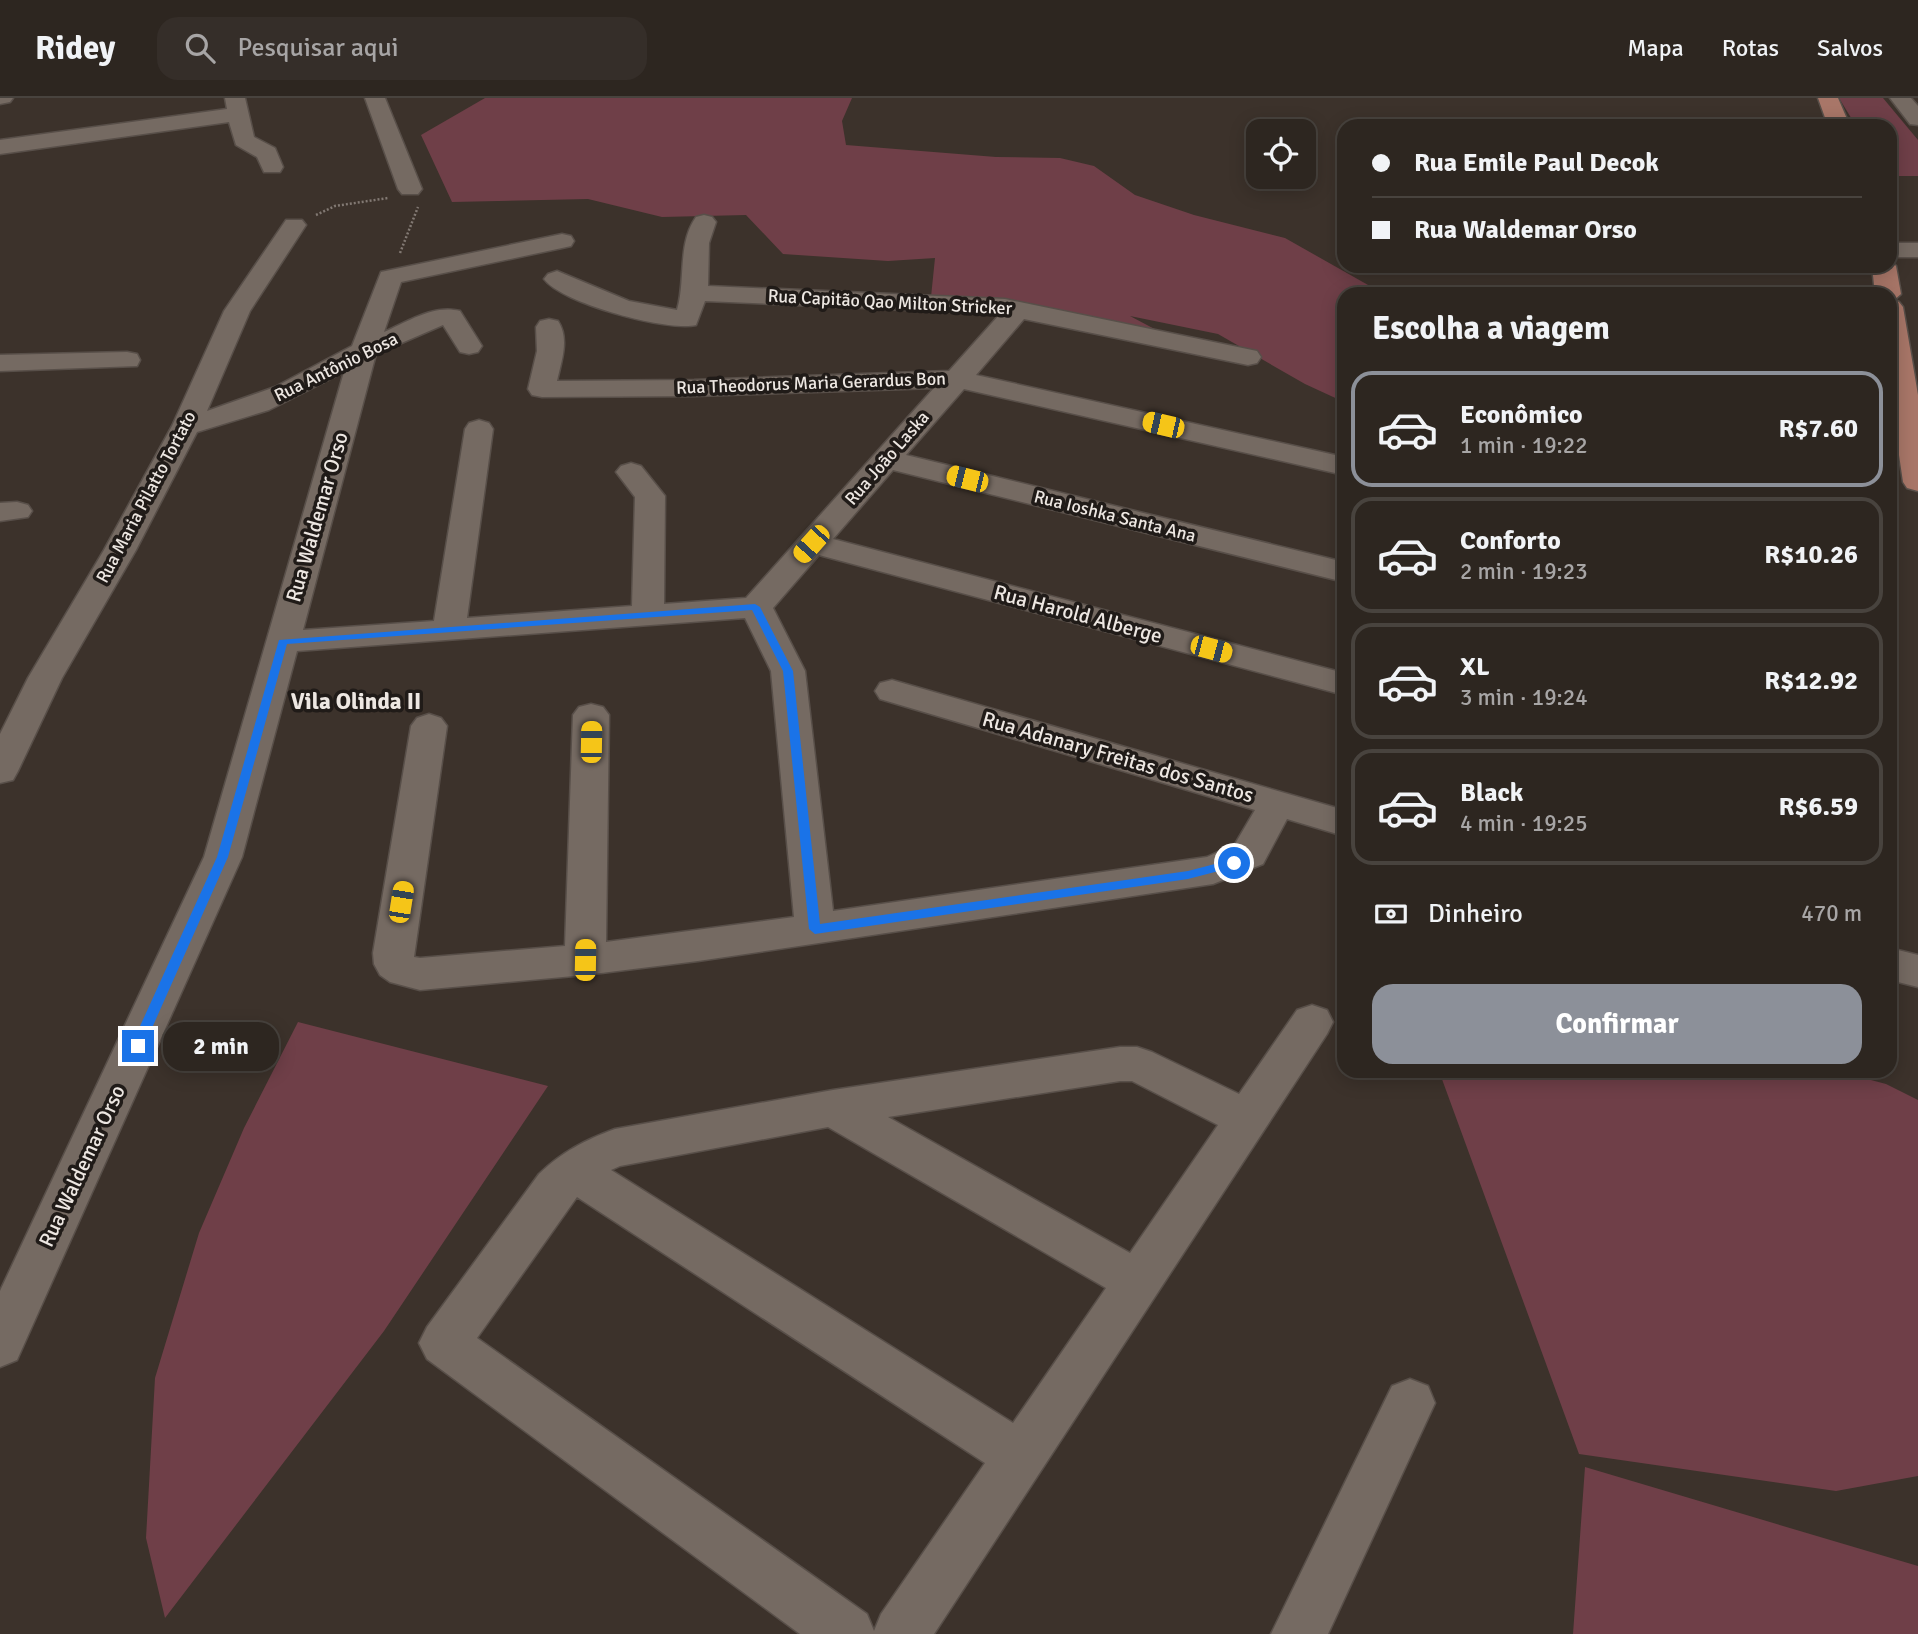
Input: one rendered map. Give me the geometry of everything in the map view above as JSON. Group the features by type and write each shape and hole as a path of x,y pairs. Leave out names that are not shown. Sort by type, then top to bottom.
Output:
{"main road":[{"path":"1828,98 1836,119"},
{"path":"1897,351 1918,482"}],"street":[{"path":"375,98 410,188"},
{"path":"1900,98 1918,119"},
{"path":"0,147 236,106 244,140 267,153 272,167"},
{"path":"557,279 616,306 663,317 687,319 695,293 698,243 704,222"},
{"name":"Rua Maria Pilatto Tortato","path":"0,771 45,678 120,550 186,426 237,311 294,225"},
{"path":"390,277 562,241"},
{"path":"1897,250 1918,250"},
{"name":"Rua Waldemar Orso","path":"0,1344 219,867 364,350 390,277"},
{"name":"Rua Capitão Qao Milton Stricker","path":"695,293 1019,309 1248,357"},
{"name":"Rua João Laska","path":"755,607 1019,309"},
{"name":"Rua Antônio Bosa","path":"186,426 268,401 364,350 447,315 451,316 469,346"},
{"name":"Rua Theodorus Maria Gerardus Bon","path":"550,327 553,347 544,372 542,389 694,388 957,379 1337,464"},
{"path":"0,363 127,360"},
{"path":"449,629 479,429"},
{"name":"Rua Ioshka Santa Ana","path":"886,459 1337,570"},
{"path":"631,472 650,496 648,615"},
{"name":"Rua Harold Alberge","path":"811,544 1337,682"},
{"path":"283,642 755,607 788,671 815,929"},
{"name":"Rua Adanary Freitas dos Santos","path":"892,691 1337,821"},
{"path":"585,960 592,715"},
{"path":"429,726 393,953 394,964 404,971 420,974 585,960 1213,870 1248,854 1277,804"},
{"path":"1897,966 1918,971"},
{"path":"901,1634 1312,1022"},
{"path":"847,1634 444,1343 555,1188 573,1170 595,1155 615,1148 833,1108 1120,1063 1137,1064 1247,1119"},
{"path":"833,1108 1138,1282"},
{"path":"573,1170 1021,1457"},
{"path":"1299,1634 1410,1403"}],"path":[{"path":"390,277 419,209 410,188"},
{"path":"294,225 335,206 387,198"}],"shaded area":[{"path":"485,98 852,98 842,121 846,145 996,157 1060,158 1094,166 1135,195 1194,215 1285,238 1337,267 1337,273 1347,273 1372,287 1337,287 1337,399 1305,384 1218,334 1130,316 1162,333 931,297 935,258 888,261 783,254 746,215 662,217 588,199 452,202 421,135"},
{"path":"1839,98 1883,98 1918,140 1918,176 1897,176 1897,119 1852,119"},
{"path":"298,1022 548,1086 384,1331 165,1618 146,1538 155,1378 199,1233 244,1128"},
{"path":"1442,1078 1863,1078 1886,1084 1918,1100 1918,1476 1836,1491 1579,1454"},
{"path":"1585,1467 1918,1566 1918,1634 1573,1634"}],"district":[{"name":"Vila Olinda II","path":"356,701"}],"route":[{"path":"138,1046 223,857 283,642 755,607 788,671 815,929 1188,875 1234,863"}]}
